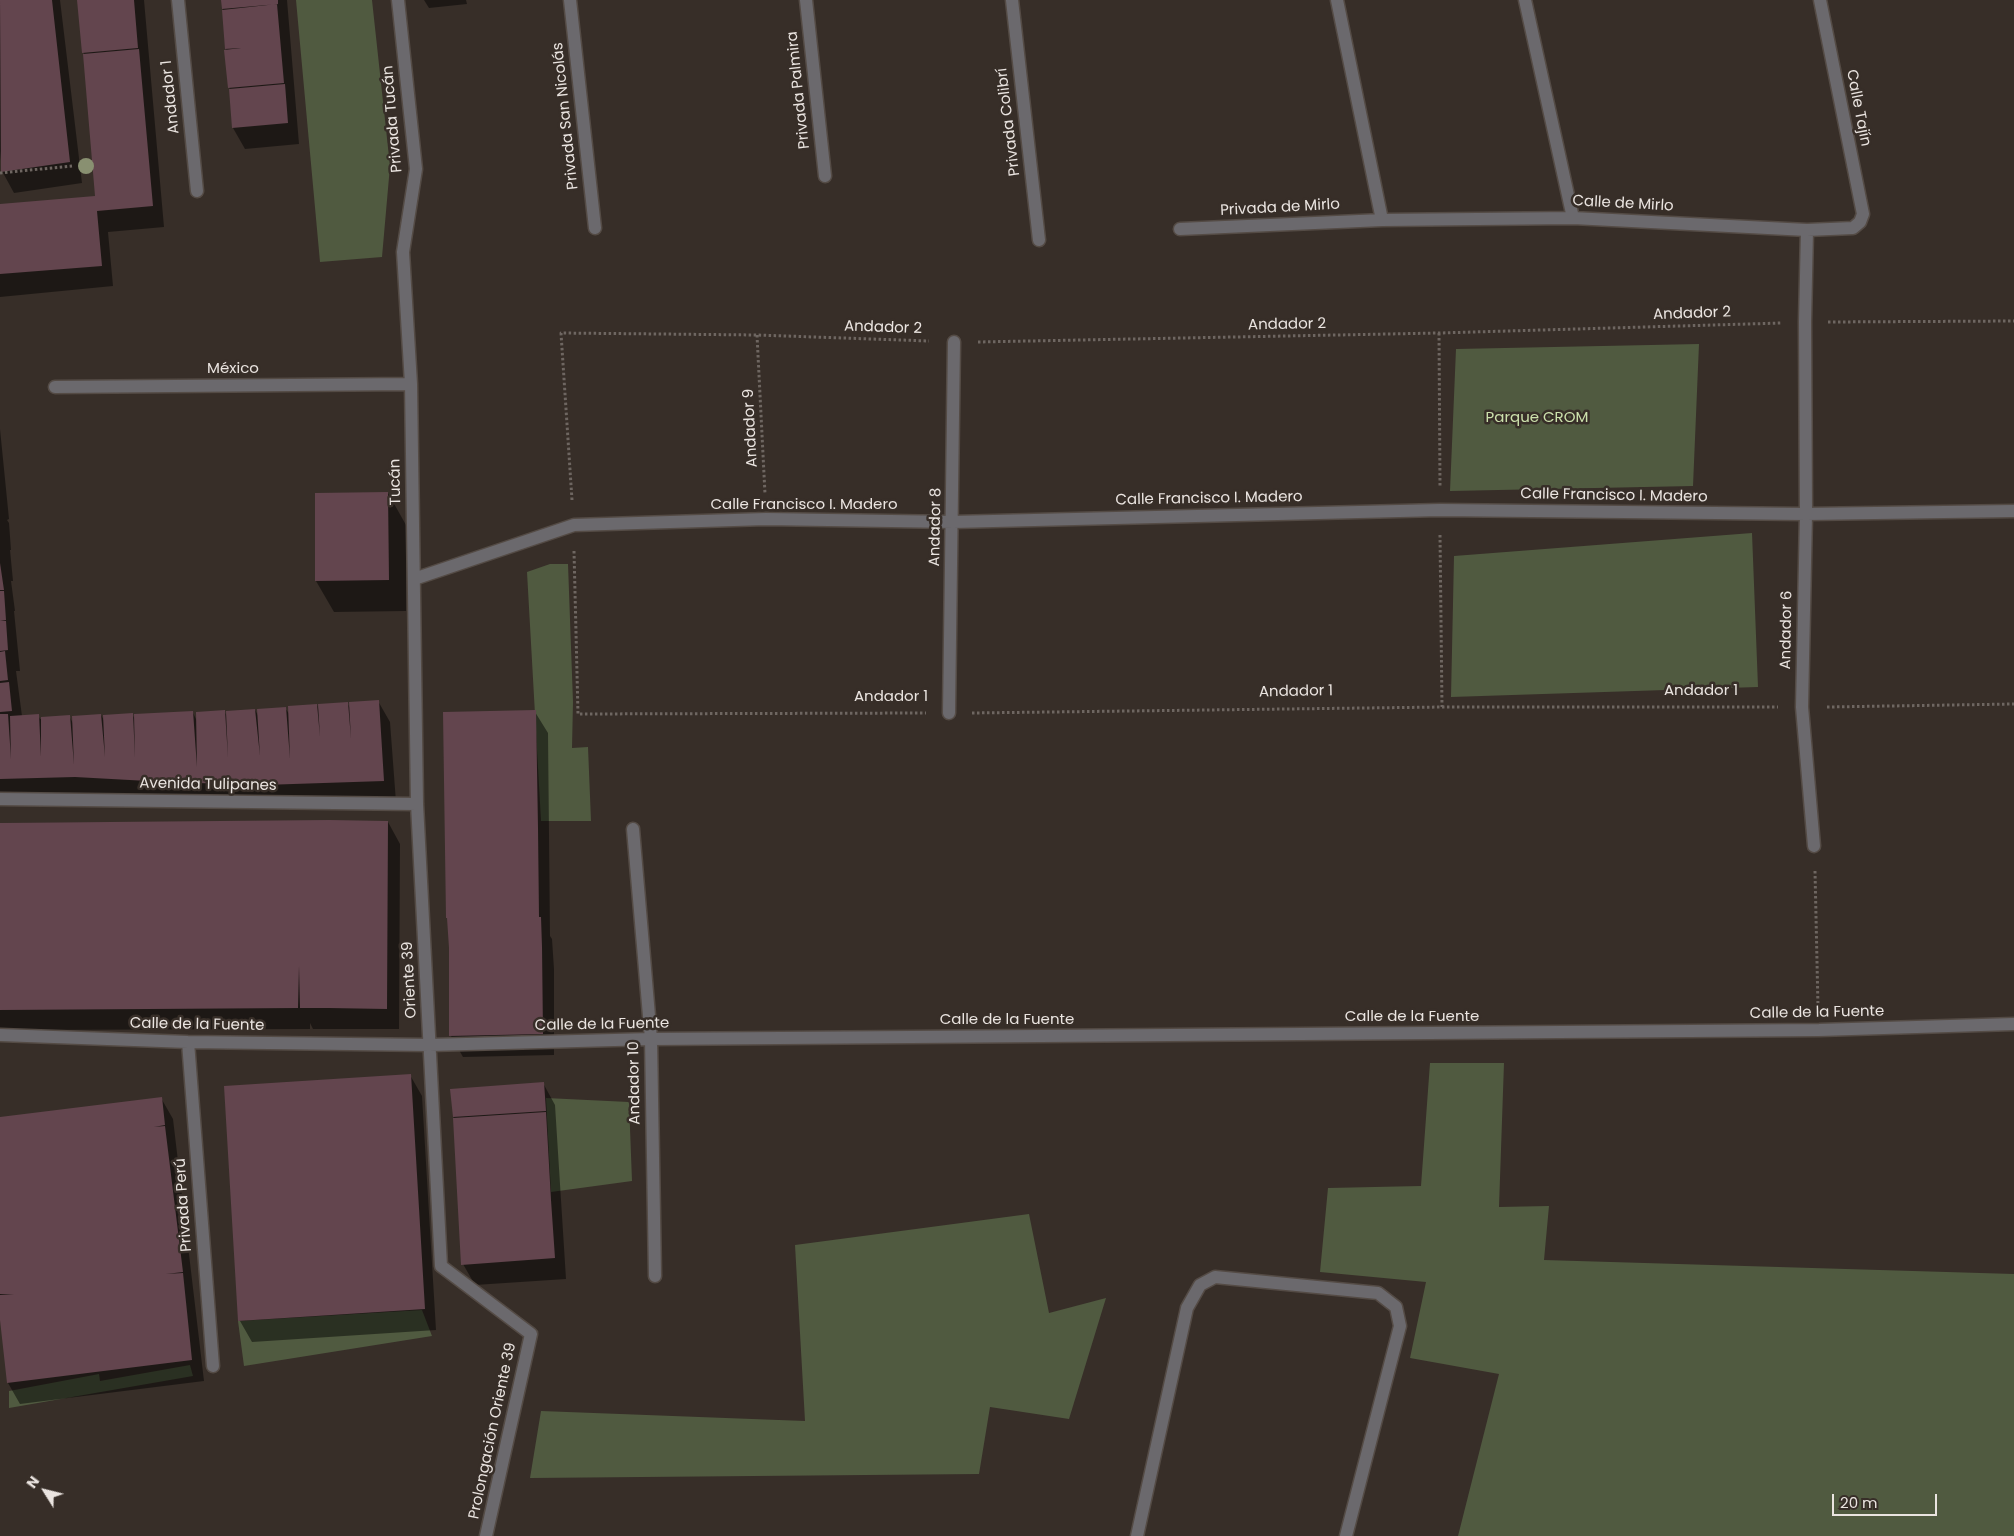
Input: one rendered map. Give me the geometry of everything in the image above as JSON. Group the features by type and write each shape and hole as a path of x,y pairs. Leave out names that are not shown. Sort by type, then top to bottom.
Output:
{"street":[{"name":"Andador 1","path":"178,0 197,191"},
{"name":"Privada Tucán","path":"398,0 416,169 403,252 411,384"},
{"name":"Privada San Nicolás","path":"570,0 595,228"},
{"name":"Privada Palmira","path":"806,0 825,176"},
{"name":"Privada Colibrí","path":"1012,0 1039,240"},
{"path":"1337,0 1382,220"},
{"path":"1525,0 1573,218"},
{"name":"Calle Tajín","path":"1820,0 1863,214 1860,222"},
{"name":"Calle de Mirlo","path":"1382,220 1573,218 1807,230 1853,228 1860,222"},
{"name":"Privada de Mirlo","path":"1180,229 1382,220"},
{"name":"Andador 6","path":"1807,230 1805,322 1806,514 1802,707 1814,846"},
{"name":"Andador 8","path":"949,713 954,342"},
{"name":"México","path":"55,387 411,384"},
{"name":"Tucán","path":"411,384 414,579"},
{"name":"Calle Francisco I. Madero","path":"414,579 574,525 766,519 952,522 1440,510 1806,514 2014,511"},
{"name":"Oriente 39","path":"414,579 416,804 441,1266 531,1334"},
{"name":"Avenida Tulipanes","path":"0,799 416,804"},
{"name":"Andador 10","path":"633,829 651,1039 655,1276"},
{"name":"Calle de la Fuente","path":"0,1035 188,1042 430,1045 651,1039 1819,1030 2014,1024"},
{"name":"Privada Perú","path":"188,1042 213,1366"},
{"path":"1137,1536 1187,1308 1200,1285 1215,1277 1378,1293 1396,1307 1400,1326 1346,1536"},
{"name":"Prolongación Oriente 39","path":"486,1536 531,1334"}],"path":[{"path":"0,173 72,166"},
{"name":"Andador 2","path":"561,333 758,335 954,342 1429,333 1805,322 2014,321"},
{"name":"Andador 9","path":"758,335 766,519"},
{"name":"Andador 1","path":"578,714 949,713 1442,706 1802,707 2014,704"},
{"path":"1814,846 1819,1030"}],"green space":[{"path":"296,0 372,0 390,166 382,257 320,262"},
{"name":"Parque CROM","path":"1699,344 1693,486 1450,491 1456,349"},
{"path":"1752,533 1758,687 1451,697 1454,556"},
{"path":"550,564 568,564 573,702 572,748 588,747 591,821 541,821 527,572"},
{"path":"1430,1063 1504,1063 1499,1207 1549,1206 1544,1260 2014,1274 2014,1536 1458,1536 1499,1374 1410,1358 1426,1282 1320,1272 1328,1188 1421,1186"},
{"path":"546,1098 629,1102 632,1181 551,1192"},
{"path":"1029,1214 1049,1313 1106,1298 1069,1419 990,1407 979,1474 530,1478 541,1411 805,1421 795,1245"},
{"path":"422,1310 432,1336 244,1366 238,1321"},
{"path":"190,1365 193,1376 9,1408 9,1391 99,1374 100,1381"}],"building":[{"path":"0,0 52,0 70,162 1,172"},
{"path":"77,0 134,0 138,48 82,53"},
{"path":"221,0 278,0 278,4 222,9"},
{"path":"277,4 284,83 228,88 224,50 241,48 225,49 222,10"},
{"path":"139,49 153,206 97,211 102,266 0,274 0,204 95,196 83,54"},
{"path":"285,84 288,123 232,128 229,89"},
{"path":"388,492 389,580 315,581 315,493"},
{"path":"0,563 4,590 0,590"},
{"path":"0,591 4,591 6,620 0,621"},
{"path":"0,621 6,621 8,650 0,651"},
{"path":"5,651 8,680 0,681 0,652"},
{"path":"9,682 12,711 0,712 0,683"},
{"path":"379,700 384,781 263,785 75,777 0,779 0,714 8,714 11,759 10,716 39,714 41,757 41,717 70,715 74,765 72,716 101,714 105,757 103,715 133,713 135,758 134,714 193,711 197,767 196,712 225,710 228,758 226,711 255,709 260,756 257,709 286,707 290,759 288,706 317,704 320,737 318,704 348,702 351,739 349,702"},
{"path":"536,710 539,917 541,917 543,1034 449,1036 449,948 446,918 443,712"},
{"path":"388,821 387,1009 300,1008 299,966 298,1008 0,1010 0,823"},
{"path":"411,1074 425,1309 238,1321 224,1086"},
{"path":"544,1082 546,1111 453,1117 450,1089"},
{"path":"162,1097 165,1125 154,1127 165,1126 183,1272 166,1274 183,1273 192,1360 7,1383 0,1320 0,1295 14,1294 0,1294 0,1117"},
{"path":"546,1112 555,1258 461,1265 453,1118"}]}
